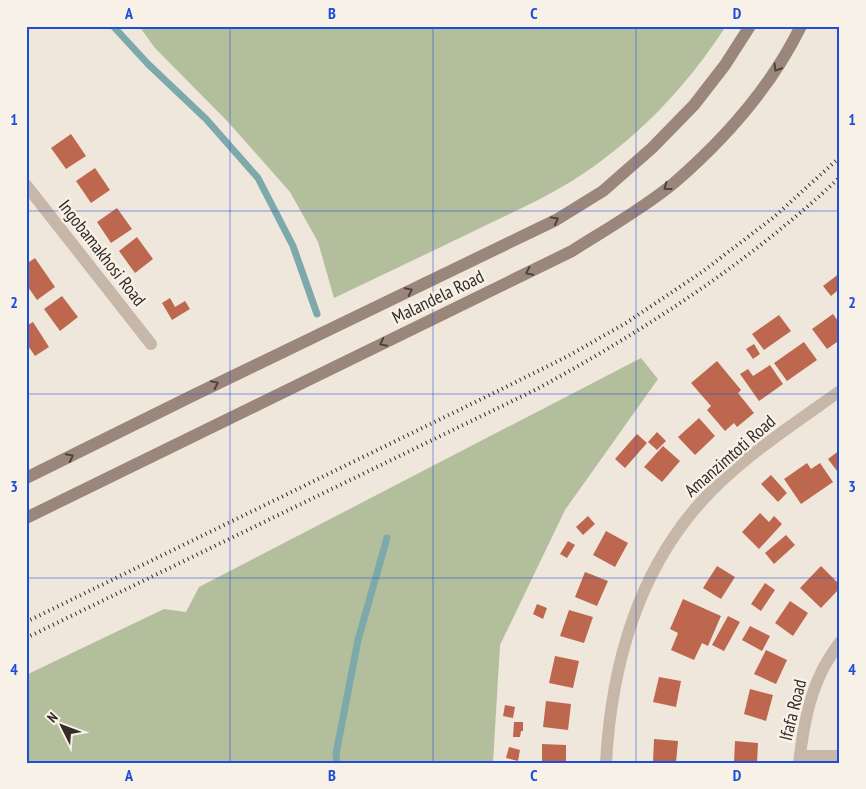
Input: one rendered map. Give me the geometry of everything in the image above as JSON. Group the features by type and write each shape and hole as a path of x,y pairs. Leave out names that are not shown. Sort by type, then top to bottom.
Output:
{"main road":[{"name":"Malandela Road","path":"26,478 564,215 603,191 652,148 694,105 725,65 750,26"},
{"name":"Malandela Road","path":"26,518 572,251 673,184 714,146 749,107 769,80 801,26"}],"street":[{"name":"Ingobamakhosi Road","path":"26,185 151,344"},
{"name":"Amanzimtoti Road","path":"606,763 615,683 627,631 651,573 672,538 694,509 719,484 761,448 840,391"},
{"name":"Ifafa Road","path":"799,759 802,731 810,700 823,668 840,642"},
{"path":"799,759 840,756"}],"green space":[{"path":"139,26 726,26 694,71 676,92 637,131 595,166 536,201 334,298 318,242 290,192 228,122 155,48"},
{"path":"641,358 658,379 565,510 500,645 493,763 26,763 26,675 164,609 186,612 199,587"}],"building":[{"path":"71,134 86,156 66,169 51,148"},
{"path":"95,168 110,190 91,203 76,181"},
{"path":"117,208 132,229 111,243 97,222"},
{"path":"137,237 153,259 135,273 119,251"},
{"path":"35,258 55,287 37,300 26,284 26,264"},
{"path":"840,273 840,295 837,291 831,296 823,286"},
{"path":"62,296 78,317 60,331 44,309"},
{"path":"170,298 175,307 185,301 190,309 172,320 162,303"},
{"path":"833,314 840,324 840,340 827,349 812,329"},
{"path":"779,315 791,331 764,350 752,334"},
{"path":"33,322 49,347 35,356 26,343 26,326"},
{"path":"804,342 817,360 787,381 774,363"},
{"path":"754,344 760,354 753,359 746,349"},
{"path":"717,361 741,390 738,393 754,413 737,427 734,423 725,431 707,410 711,406 691,383"},
{"path":"770,365 783,384 759,401 740,374 748,369 753,376"},
{"path":"699,418 715,436 695,455 678,437"},
{"path":"657,432 666,441 657,450 648,442"},
{"path":"637,434 647,443 625,468 615,459"},
{"path":"663,446 680,461 662,482 644,467"},
{"path":"840,450 840,475 828,459"},
{"path":"807,463 811,469 820,463 833,482 801,504 784,479"},
{"path":"771,475 787,493 778,502 761,484"},
{"path":"760,513 769,522 774,516 782,524 759,549 742,532"},
{"path":"588,516 595,524 583,535 576,527"},
{"path":"606,531 628,543 615,567 593,555"},
{"path":"786,535 795,545 774,564 765,553"},
{"path":"568,541 575,545 567,558 560,554"},
{"path":"717,566 735,577 721,599 703,588"},
{"path":"821,566 840,585 840,588 821,608 800,588"},
{"path":"585,572 608,581 597,606 575,597"},
{"path":"765,583 775,590 761,611 751,604"},
{"path":"683,599 721,616 708,646 702,643 694,660 671,650 678,633 670,629"},
{"path":"790,601 808,613 793,636 775,623"},
{"path":"537,604 547,608 543,619 533,614"},
{"path":"569,610 593,617 584,643 560,636"},
{"path":"728,616 740,622 724,651 712,645"},
{"path":"750,626 770,636 762,651 742,640"},
{"path":"766,650 787,660 776,684 754,674"},
{"path":"555,656 579,661 573,688 549,683"},
{"path":"659,677 681,681 676,707 653,702"},
{"path":"750,689 773,695 766,721 744,714"},
{"path":"546,701 571,704 568,730 543,727"},
{"path":"505,705 515,707 513,718 503,716"},
{"path":"514,722 523,722 523,731 521,731 520,737 513,737"},
{"path":"654,739 678,741 676,763 653,763"},
{"path":"735,741 758,743 757,763 734,763"},
{"path":"542,744 566,745 566,763 542,763"},
{"path":"509,747 520,750 518,761 506,758"}],"waterway":[{"path":"113,26 148,64 206,119 258,178 293,246 317,314"},
{"path":"337,763 336,754 358,640 387,538"}],"railway":[{"path":"26,622 508,386 568,356 626,323 702,272 774,217 840,157"},
{"path":"26,638 537,389 617,343 695,293 770,238 840,177"}]}
